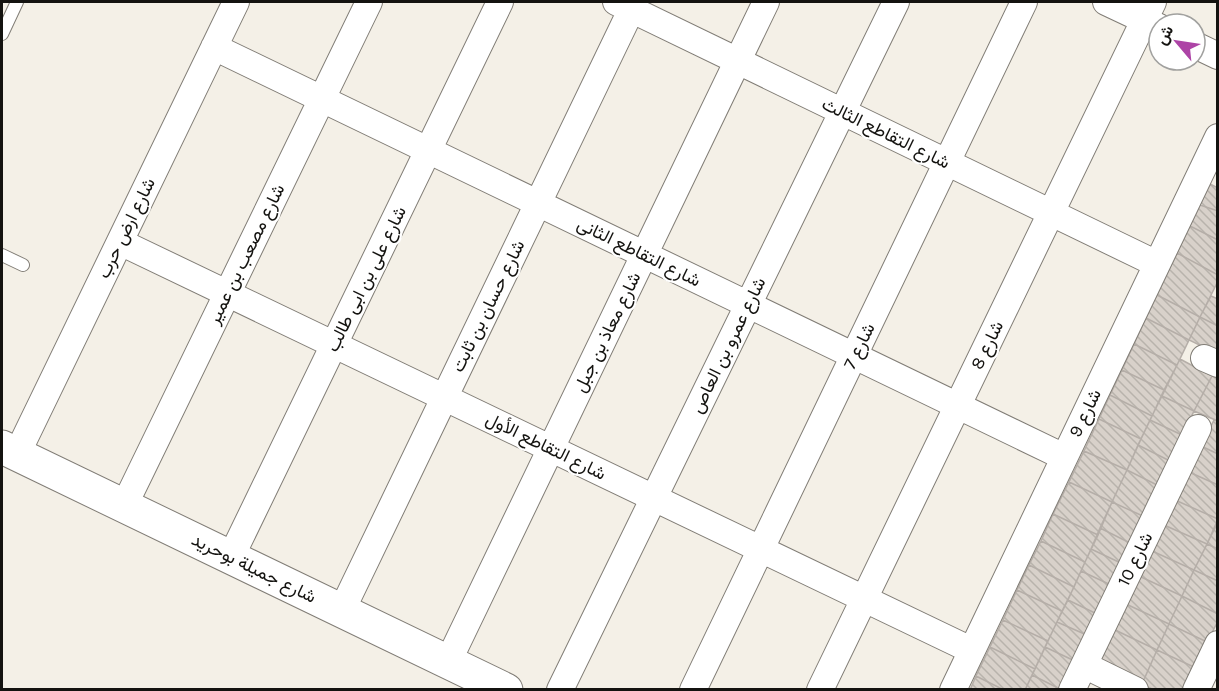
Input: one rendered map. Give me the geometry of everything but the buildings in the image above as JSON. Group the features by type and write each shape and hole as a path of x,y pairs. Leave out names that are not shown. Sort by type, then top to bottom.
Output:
{"main road":[{"name":"شارع جميلة بوحريد","path":"9,450 506,690"}],"street":[{"name":"شارع ارض حرب","path":"9,450 120,242 236,2"},
{"name":"شارع مصعب بن عمير","path":"124,506 369,2"},
{"name":"شارع على بن ابى طالب","path":"231,557 500,2"},
{"name":"شارع معاذ بن جبل","path":"448,662 766,2"},
{"name":"شارع عمرو بن العاص","path":"560,690 896,2"},
{"name":"شارع 7","path":"693,690 1024,2"},
{"path":"1106,2 1147,14"},
{"name":"شارع التقاطع الثالث","path":"628,4 737,60 1157,264"},
{"name":"شارع حسان بن ثابت","path":"342,610 538,203 628,4"},
{"name":"شارع 8","path":"820,690 1051,212 1147,26"},
{"name":"شارع التقاطع الثانى","path":"214,47 1064,457"},
{"name":"شارع 9","path":"952,690 1218,137"},
{"name":"شارع التقاطع الأول","path":"120,242 971,650"},
{"name":"شارع 10","path":"1072,690 1198,428"},
{"path":"1196,690 1218,644"},
{"path":"1084,664 1135,690"}],"lane":[{"path":"2,34 17,2"},
{"path":"2,255 23,265"}]}
